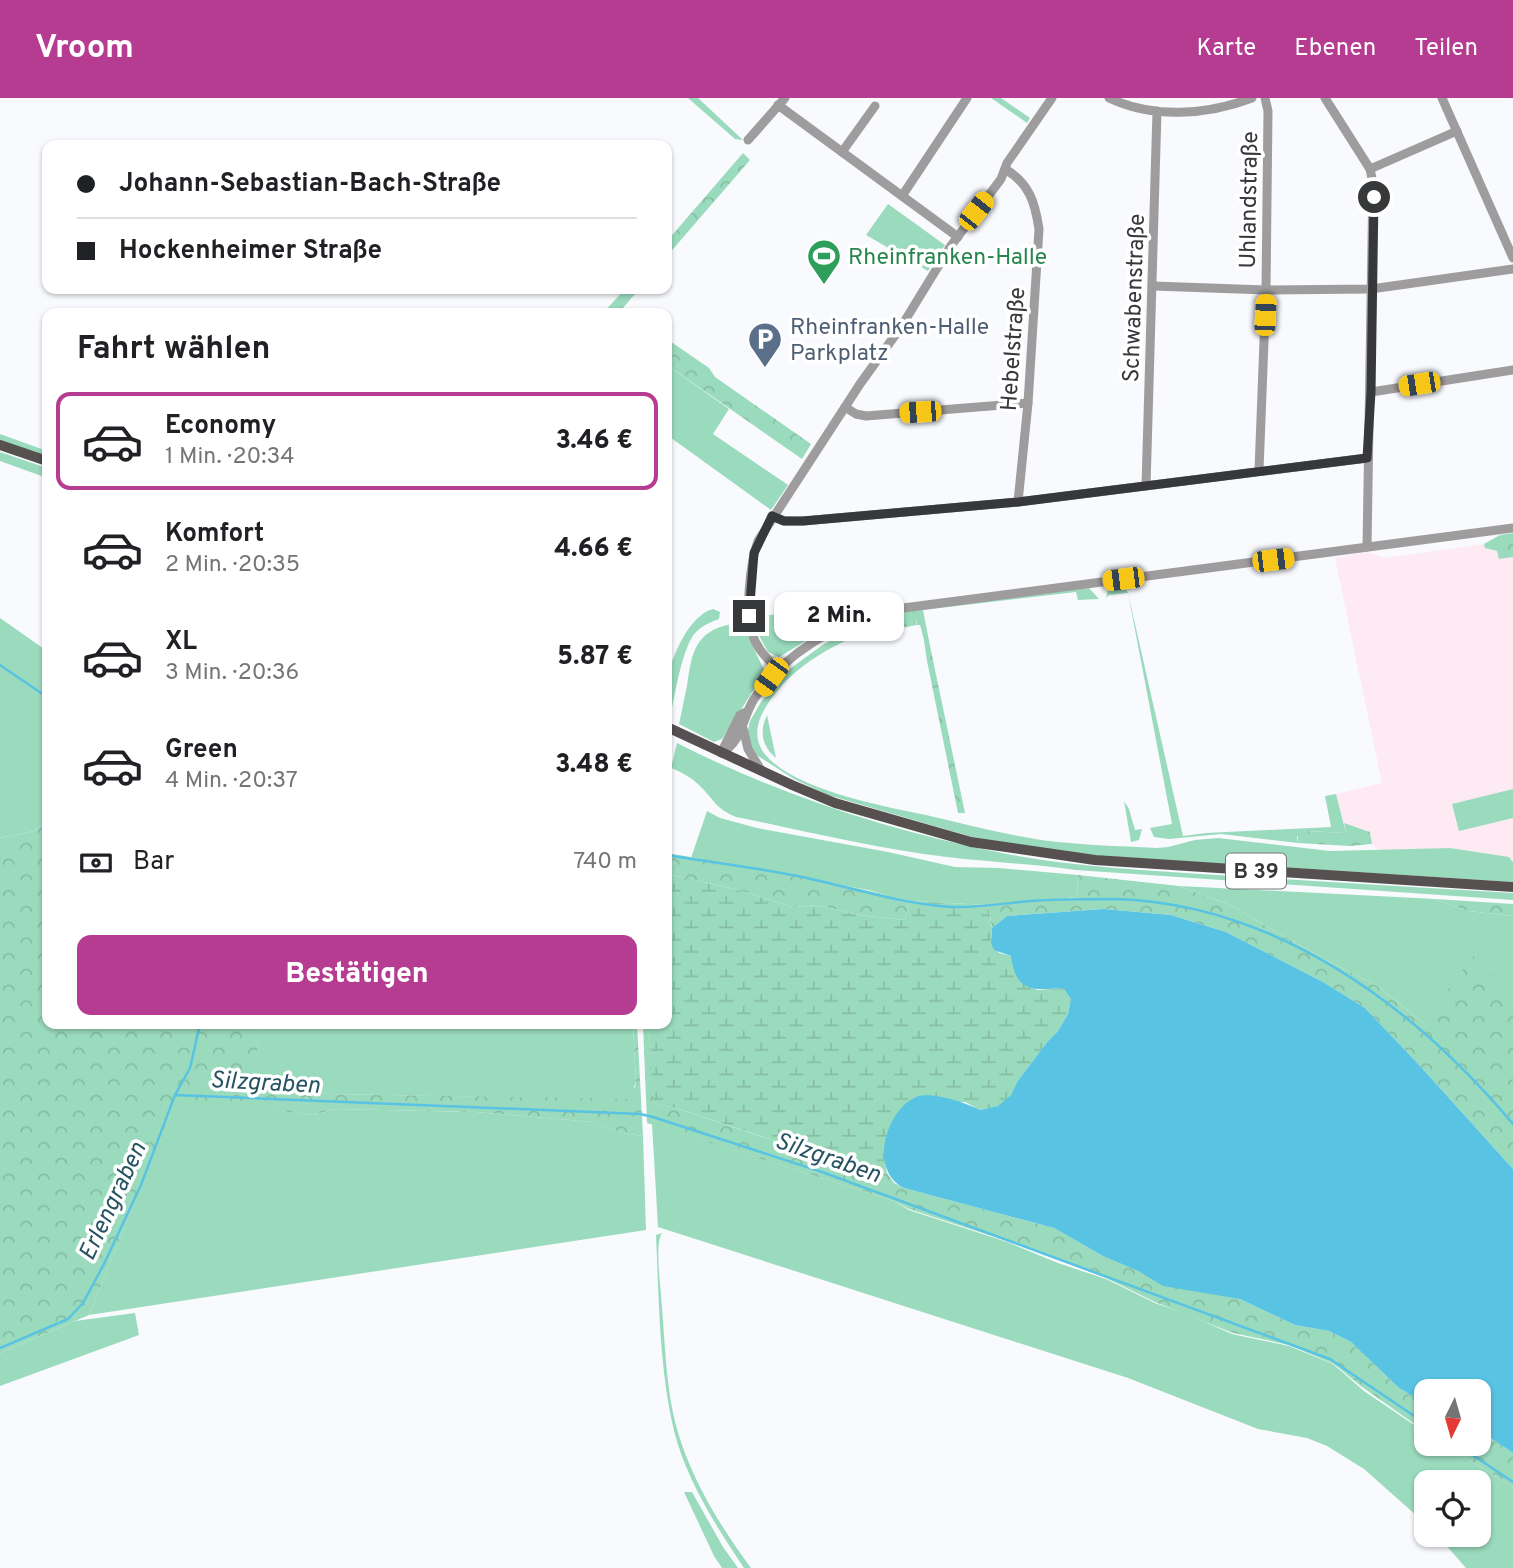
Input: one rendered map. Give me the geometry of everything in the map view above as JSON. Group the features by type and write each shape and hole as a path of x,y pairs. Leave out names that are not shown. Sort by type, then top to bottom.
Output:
{"main road":[{"path":"0,446 42,459"},
{"name":"B 39","path":"672,729 847,807 914,827 1000,847 1094,860 1513,887"}],"street":[{"path":"902,196 967,98"},
{"path":"777,669 756,643 752,633 749,616 754,553 772,516 890,339 901,327 958,237 1001,179 1052,98"},
{"path":"1109,98 1157,111 1195,112 1252,98"},
{"name":"Uhlandstraße","path":"1259,470 1266,290 1268,111 1265,98"},
{"path":"1325,98 1370,169 1374,197 1367,547"},
{"path":"1442,98 1513,258"},
{"path":"748,140 781,102 842,152 958,237"},
{"path":"842,152 875,106"},
{"name":"Schwabenstraße","path":"1146,486 1157,111"},
{"path":"1370,169 1457,131"},
{"name":"Hebelstraße","path":"1005,169 1027,187 1037,211 1040,229 1018,502"},
{"path":"1153,286 1266,290 1371,289 1513,269"},
{"path":"1371,392 1513,370"},
{"path":"845,407 856,414 866,416 1028,403"},
{"path":"772,516 784,521 803,521 1018,502 1367,458"},
{"path":"761,770 745,741 743,728 746,712 777,669 813,641 839,626 888,610 1513,528"},
{"path":"721,753 740,715 746,712"},
{"path":"721,753 732,747 743,728"}],"shaded area":[{"path":"1484,544 1485,548 1497,551 1499,559 1513,557 1513,862 1512,859 1450,848 1379,851 1372,844 1370,832 1344,823 1336,794 1382,783 1335,558 1366,552 1385,558"}],"green space":[{"path":"688,98 698,98 743,140 735,139"},
{"path":"991,98 1001,98 1030,118 1027,123"},
{"path":"743,153 750,160 672,250 672,235"},
{"path":"888,204 945,245 928,271 866,235"},
{"path":"620,294 635,294 623,308 608,308"},
{"path":"672,342 709,368 715,377 811,444 802,459 672,368"},
{"path":"672,369 729,409 713,434 788,485 771,510 672,439"},
{"path":"0,434 42,449 42,456 0,441"},
{"path":"0,452 42,466 42,476 0,461"},
{"path":"1513,533 1513,557 1499,559 1497,551 1485,548 1484,544 1500,535"},
{"path":"1125,585 1128,593 1109,595 1106,598 1109,586"},
{"path":"1089,588 1099,599 1078,600 1076,592 923,610 929,641 924,640 920,625 916,625 917,621 897,616 923,608"},
{"path":"1128,593 1183,836 1331,827 1325,796 1336,794 1346,833 1305,831 1297,837 1298,843 1221,834 1169,839 1154,837 1150,828 1172,824"},
{"path":"881,606 831,626 779,657 768,652 757,632 755,616"},
{"path":"713,609 720,612 719,619 706,624 690,641 672,706 672,663 682,638 704,613"},
{"path":"917,611 916,625 902,628 895,623 897,616"},
{"path":"887,617 882,626 817,656 778,690 761,716 757,733 762,750 774,764 792,775 837,794 1041,840 1157,848 1218,838 1330,851 1450,848 1509,857 1513,862 1513,882 1087,855 972,837 828,795 794,779 758,756 752,750 747,735 750,721 776,684 791,668 824,644"},
{"path":"0,618 42,647 42,827 0,838"},
{"path":"731,624 745,630 764,670 722,739 714,742 679,724 697,646 709,632"},
{"path":"926,639 929,641 965,813 958,813 927,661"},
{"path":"767,715 776,758 763,738"},
{"path":"677,743 754,779 877,822 961,844 1055,862 1136,870 1513,893 1513,900 1076,870 920,854 736,817 719,807 694,781 672,768"},
{"path":"1513,789 1513,818 1459,831 1452,804"},
{"path":"1124,801 1135,830 1142,829 1139,840 1131,842"},
{"path":"707,811 720,818 757,828 955,867 1078,875 1077,897 988,905 909,901 868,890 691,858"},
{"path":"1344,823 1370,832 1372,844 1350,846 1298,843 1298,833 1305,831 1346,833"},
{"path":"42,827 42,1029 259,1029 255,1081 308,1088 330,1094 639,1099 634,1092 636,1082 633,1029 637,1029 643,1136 623,1133 592,1122 476,1112 335,1109 313,1115 177,1098 89,1315 0,1353 0,838"},
{"path":"672,854 803,876 909,901 905,920 859,915 817,905 793,907 735,889 672,875"},
{"path":"672,875 735,889 793,907 817,905 859,915 905,920 909,901 988,905 992,928 991,943 999,953 1011,956 1037,990 1063,988 1071,999 1068,1014 1058,1031 1017,1082 1011,1095 999,1106 980,1110 965,1102 905,1105 889,1129 885,1145 887,1173 868,1172 679,1109 653,1103 649,1029 672,1029"},
{"path":"1078,875 1179,886 1228,904 1379,987 1423,1023 1473,956 1513,996 1513,1169 1365,1008 1323,982 1226,932 1171,915 1104,909 1007,916 992,928 988,905 1077,897"},
{"path":"1179,886 1435,899 1468,911 1513,916 1513,996 1423,1023 1379,987 1228,904"},
{"path":"1435,899 1513,904 1513,916 1468,911"},
{"path":"259,1029 633,1029 634,1087 641,1100 330,1094 308,1088 254,1081"},
{"path":"643,1029 649,1029 654,1103 867,1172 887,1173 894,1183 904,1188 1054,1228 1103,1256 1140,1272 1240,1299 1295,1325 1329,1331 1351,1342 1399,1388 1414,1397 1414,1424 1334,1364 1289,1345 1233,1333 1155,1302 1106,1278 1007,1241 909,1209 894,1201 647,1123"},
{"path":"177,1097 313,1115 335,1109 476,1112 593,1122 623,1133 643,1136 646,1230 89,1315"},
{"path":"652,1124 894,1201 909,1210 1007,1242 1106,1279 1155,1303 1232,1334 1289,1346 1333,1364 1364,1391 1414,1425 1414,1456 1463,1456 1485,1470 1414,1470 1414,1513 1364,1469 1327,1446 1307,1438 1258,1429 1128,1378 658,1227"},
{"path":"662,1233 659,1272 667,1371 681,1442 711,1508 751,1568 744,1568 703,1502 686,1468 674,1431 665,1383 660,1333 656,1235"},
{"path":"135,1313 139,1335 0,1386 0,1353 75,1321"},
{"path":"1491,1438 1513,1453 1513,1487 1491,1473 1491,1470 1485,1470 1463,1456 1491,1456"},
{"path":"1491,1473 1513,1487 1513,1568 1466,1568 1448,1547 1491,1547"},
{"path":"684,1492 692,1492 738,1568 722,1568"}],"water":[{"path":"1104,909 1171,915 1226,932 1323,982 1365,1008 1421,1067 1513,1169 1513,1453 1491,1438 1491,1379 1414,1379 1414,1397 1399,1388 1351,1342 1329,1331 1295,1325 1240,1299 1163,1286 1054,1228 904,1188 893,1179 886,1168 885,1141 896,1114 905,1104 916,1097 930,1096 958,1101 980,1110 998,1106 1011,1095 1017,1082 1058,1031 1068,1014 1071,999 1063,988 1028,987 1017,977 1011,956 994,950 991,943 992,928 1007,916"}],"waterway":[{"name":"Erlengraben","path":"0,665 42,694"},
{"path":"672,856 790,874 934,905 972,907 1042,900 1116,899 1175,905 1232,920 1286,941 1337,969 1386,1002 1432,1040 1513,1124"},
{"name":"Erlengraben","path":"0,1348 68,1319 83,1303 141,1185 175,1095 190,1068 199,1029"},
{"name":"Silzgraben","path":"175,1095 640,1114 653,1117 822,1172 1330,1359 1414,1416"},
{"name":"Silzgraben","path":"1474,1456 1513,1482"}],"place":[{"name":"Rheinfranken-Halle","path":"824,286"},
{"name":"Rheinfranken-Halle Parkplatz","path":"765,369"}],"route":[{"path":"749,616 754,553 772,516 784,521 803,521 1018,502 1367,458 1371,392 1374,197"}]}
